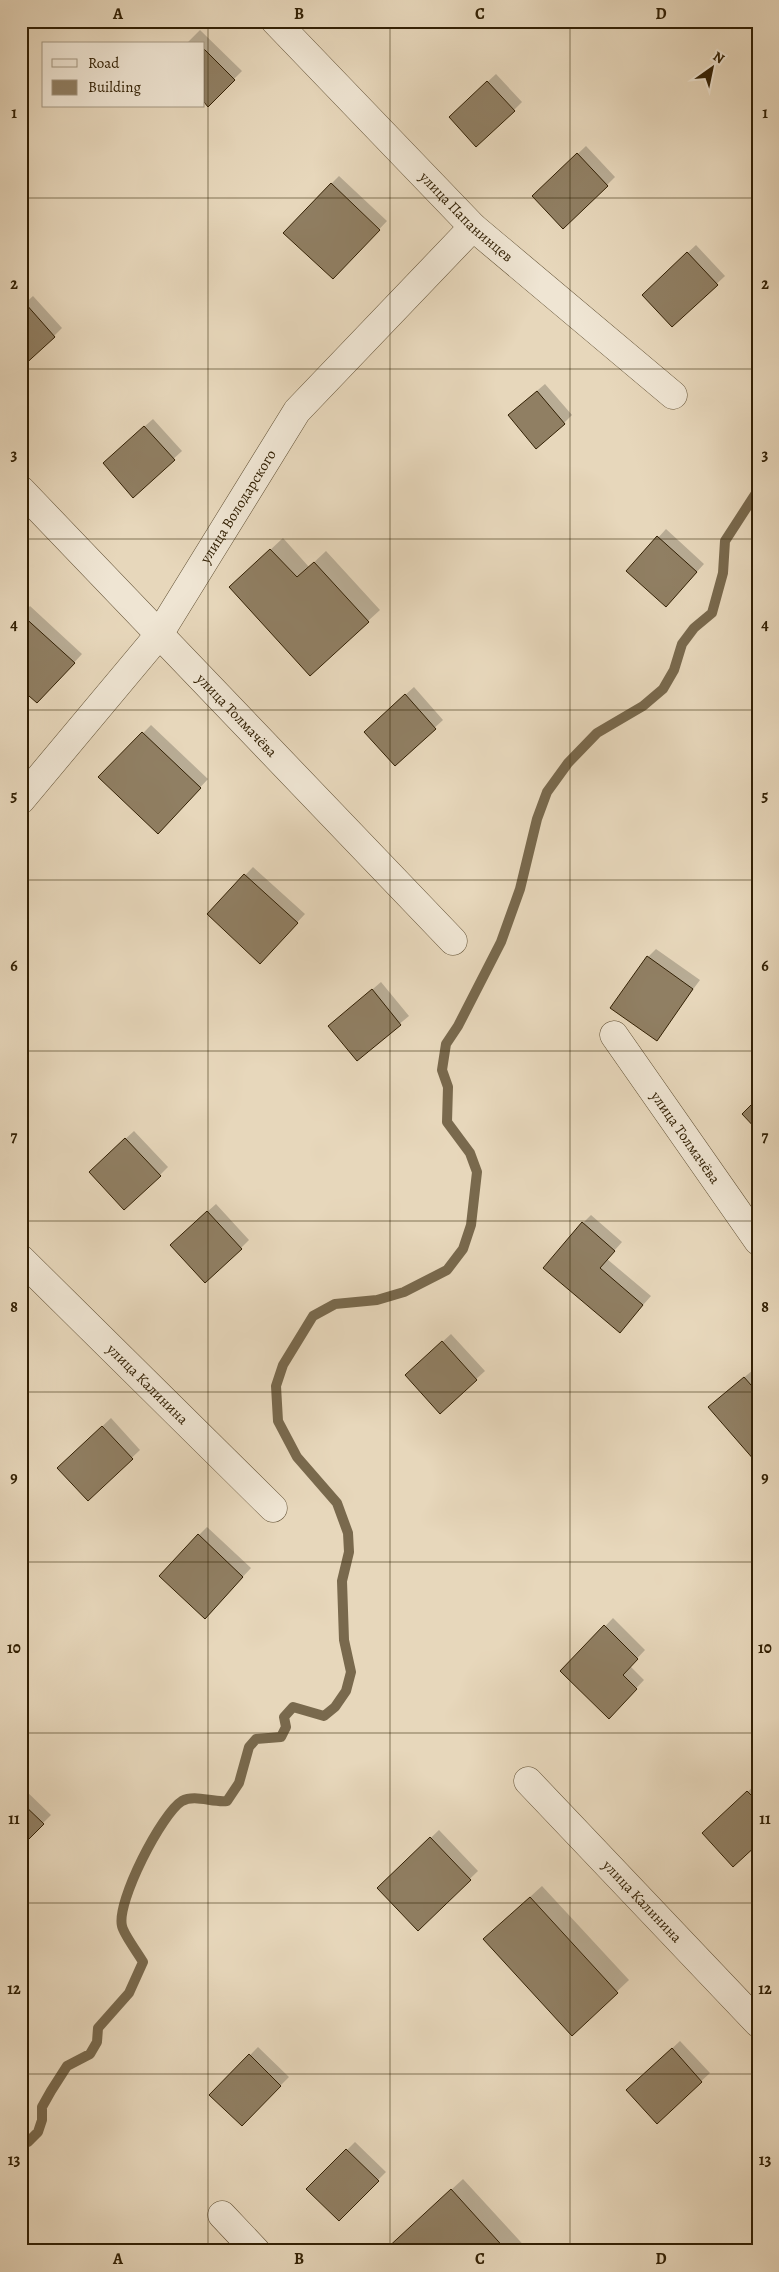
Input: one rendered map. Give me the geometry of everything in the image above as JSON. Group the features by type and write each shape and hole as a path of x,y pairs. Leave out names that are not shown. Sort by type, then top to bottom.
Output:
{"street":[{"name":"улица Папанинцев","path":"275,21 473,227 673,395"},
{"name":"улица Володарского","path":"21,800 158,636 297,410 473,227"},
{"name":"улица Толмачёва","path":"21,490 158,636 453,941"},
{"name":"улица Толмачёва","path":"614,1035 758,1240"},
{"name":"улица Калинина","path":"21,1259 273,1508"},
{"name":"улица Калинина","path":"528,1780 758,2023"},
{"path":"222,2216 256,2251"}],"building":[{"path":"205,50 235,80 208,107 205,103"},
{"path":"487,81 515,111 476,147 449,117"},
{"path":"577,153 608,186 563,229 532,196"},
{"path":"331,183 380,230 333,279 283,233"},
{"path":"687,252 718,285 672,327 642,295"},
{"path":"25,303 55,337 21,368 21,306"},
{"path":"537,391 565,424 536,449 508,415"},
{"path":"144,426 175,460 133,498 103,463"},
{"path":"657,536 697,572 666,607 626,571"},
{"path":"270,549 297,577 314,562 369,622 310,676 229,587"},
{"path":"21,614 75,663 37,703 21,689"},
{"path":"405,694 436,729 395,766 364,732"},
{"path":"142,732 201,788 158,834 98,777"},
{"path":"244,874 298,923 260,964 207,914"},
{"path":"647,956 693,989 657,1041 610,1008"},
{"path":"372,989 401,1025 357,1061 328,1026"},
{"path":"758,1098 758,1131 742,1114"},
{"path":"125,1138 161,1176 124,1210 89,1172"},
{"path":"207,1211 242,1249 205,1283 170,1245"},
{"path":"582,1222 615,1251 600,1268 643,1305 620,1333 543,1268"},
{"path":"442,1341 477,1380 440,1414 405,1375"},
{"path":"744,1377 758,1393 758,1459 755,1461 708,1407"},
{"path":"102,1426 133,1459 88,1501 57,1468"},
{"path":"198,1534 243,1577 205,1619 159,1576"},
{"path":"604,1625 638,1659 623,1675 637,1689 609,1719 560,1671"},
{"path":"747,1791 758,1802 758,1844 733,1867 702,1833"},
{"path":"21,1802 44,1824 21,1847"},
{"path":"430,1837 471,1880 418,1931 377,1888"},
{"path":"530,1897 618,1993 572,2036 483,1939"},
{"path":"672,2048 702,2082 657,2124 626,2090"},
{"path":"249,2054 281,2086 242,2126 209,2095"},
{"path":"346,2149 379,2181 339,2221 306,2189"},
{"path":"451,2189 507,2251 384,2251"}],"waterway":[{"path":"21,2144 28,2142 38,2132 42,2120 42,2107 51,2091 67,2066 90,2054 97,2042 98,2028 129,1993 143,1962 123,1930 122,1914 133,1879 163,1822 173,1809 187,1799 198,1798 227,1801 239,1783 249,1747 256,1739 281,1737 286,1727 284,1717 293,1707 324,1716 335,1707 346,1691 351,1672 344,1640 342,1581 349,1552 348,1533 337,1503 297,1457 278,1421 276,1386 283,1365 313,1316 335,1304 377,1300 404,1292 447,1270 463,1249 471,1225 477,1172 470,1153 447,1122 448,1087 442,1070 446,1044 458,1026 501,942 520,889 537,819 547,792 568,763 597,733 643,706 663,689 674,670 682,644 694,628 712,613 723,573 725,541 758,490"}]}
